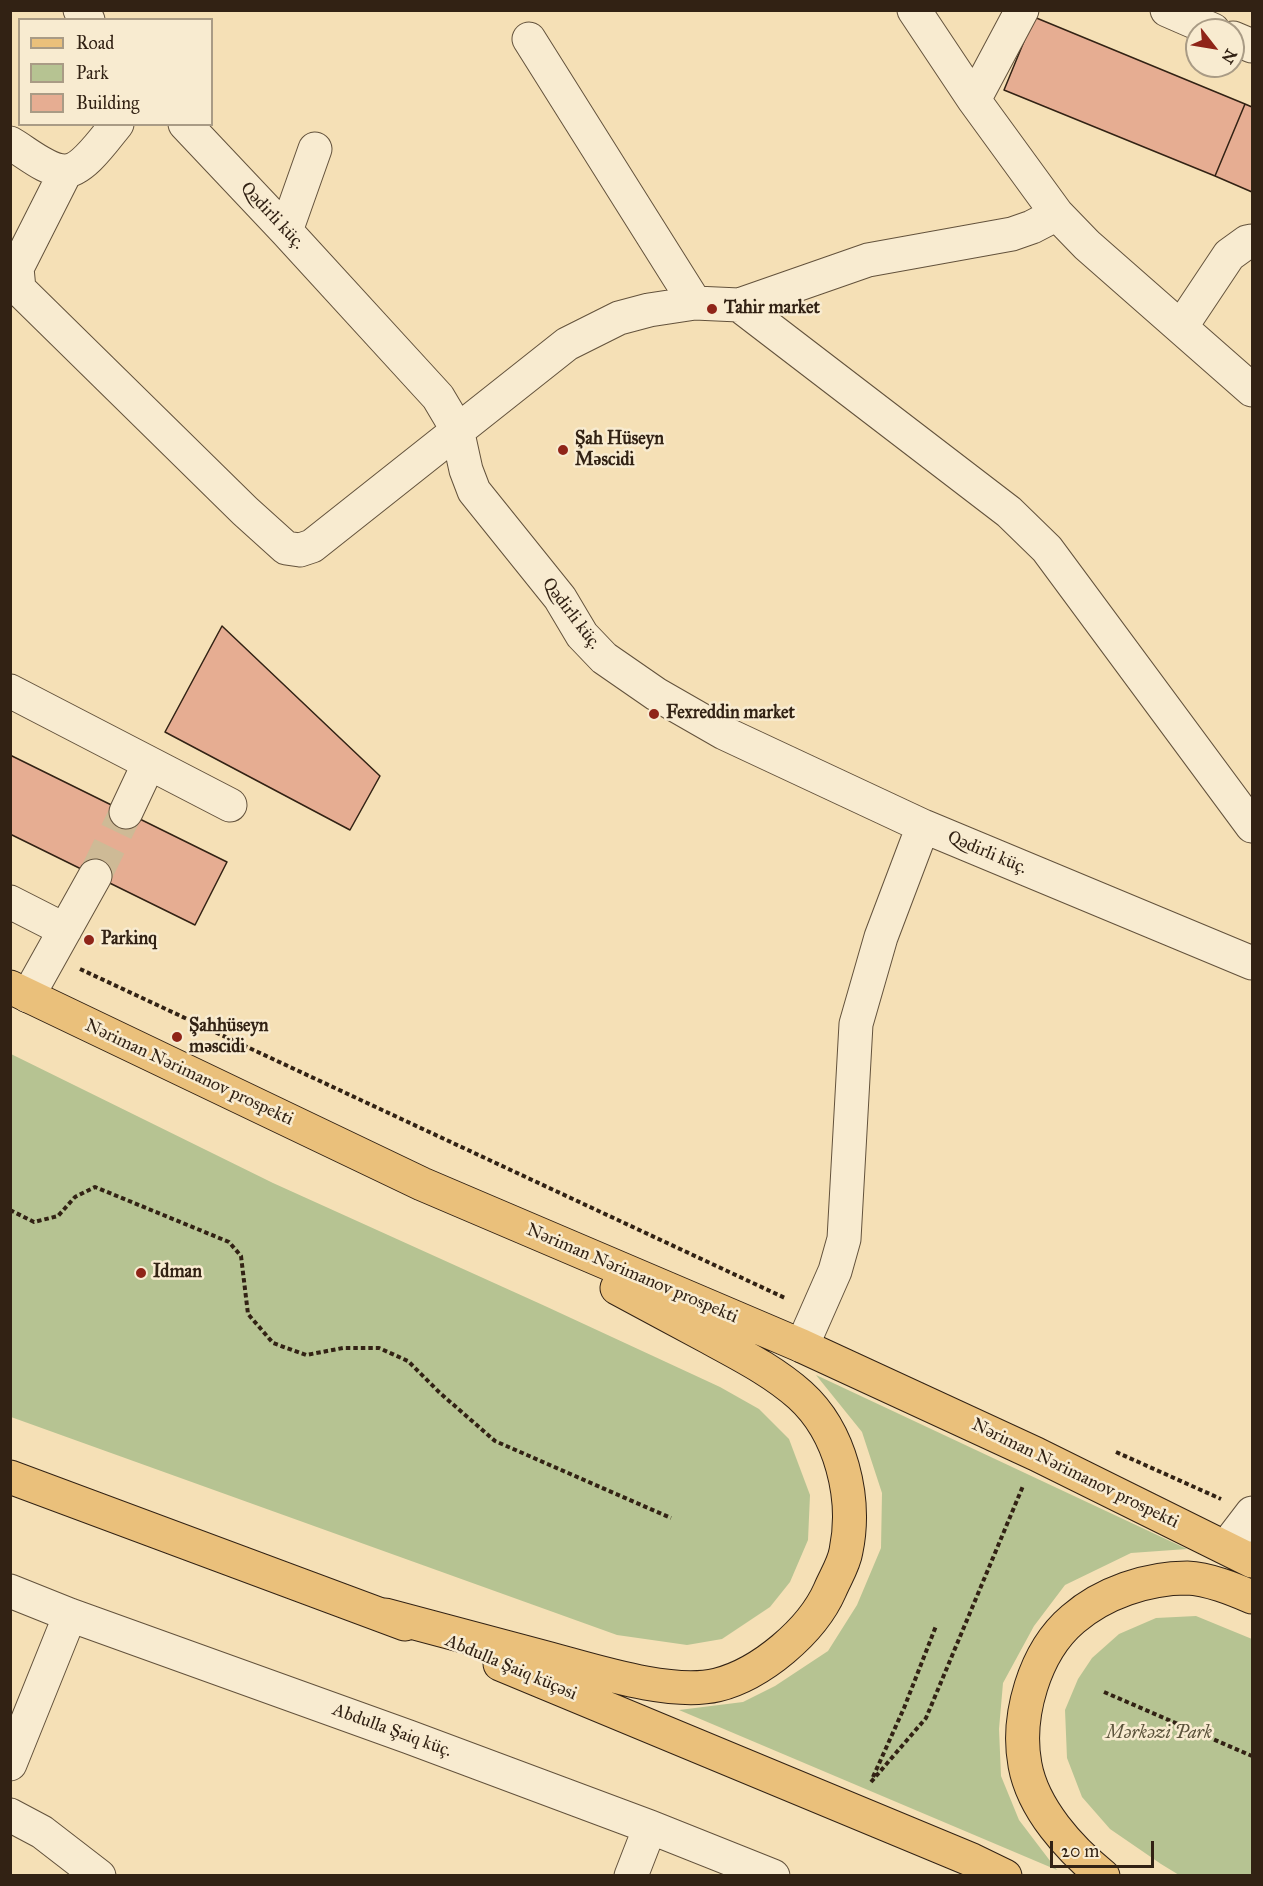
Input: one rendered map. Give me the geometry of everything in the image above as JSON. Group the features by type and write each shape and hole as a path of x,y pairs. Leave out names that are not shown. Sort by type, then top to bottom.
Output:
{"main road":[{"name":"Nəriman Nərimanov prospekti","path":"19,992 422,1184 802,1346 1036,1454 1239,1554"},
{"path":"385,1616 638,1682 689,1687 717,1685 754,1670 791,1642 825,1602 846,1553 847,1543 850,1504 840,1455 817,1414 801,1396 776,1376 740,1354 422,1184"},
{"name":"Abdulla Şaiq küçəsi","path":"10,1477 385,1616 1005,1875"},
{"path":"1103,1875 1056,1830 1036,1797 1025,1767 1022,1733 1027,1696 1046,1652 1072,1620 1106,1596 1147,1582 1188,1578 1228,1587 1252,1597"}],"street":[{"path":"914,10 974,100 1057,214 1087,245 1252,390"},
{"path":"974,100 1023,10"},
{"path":"1167,10 1185,18"},
{"path":"530,39 694,303"},
{"path":"10,143 49,167 66,171 80,165 115,126"},
{"name":"Qədirli küç.","path":"187,126 438,397 458,429 466,470 474,491 560,598 582,635 604,658 656,694 724,733 923,826 1252,963"},
{"path":"286,231 315,148"},
{"path":"66,171 17,268 19,289 245,511 286,548 300,550 312,546 567,344 619,318 649,310 694,303 739,305 868,260 1011,234 1032,227 1057,214"},
{"path":"1181,327 1229,255 1246,242 1252,241"},
{"path":"739,305 1009,512 1047,549 1252,826"},
{"path":"10,691 230,805"},
{"path":"126,812 149,763"},
{"path":"802,1346 835,1271 844,1239 856,1024 881,938 923,826"},
{"path":"19,992 58,942 95,876"},
{"path":"10,902 58,942"},
{"path":"1239,1554 1252,1512"},
{"name":"Abdulla Şaiq küç.","path":"10,1591 650,1827 772,1875"},
{"path":"10,1764 70,1615"},
{"path":"10,1815 42,1832 99,1875"},
{"path":"631,1875 650,1827"}],"path":[{"path":"58,942 817,1313"},
{"path":"10,1210 34,1222 58,1216 75,1197 95,1187 229,1242 240,1256 248,1314 273,1343 306,1355 343,1348 379,1348 408,1361 440,1394 495,1441 671,1518"},
{"path":"936,1626 904,1708 871,1782 926,1718 1023,1486"},
{"path":"1104,1692 1252,1756"}],"green space":[{"path":"11,1054 273,1183 720,1387 759,1409 789,1439 810,1495 808,1540 790,1582 770,1607 722,1639 687,1645 617,1635 11,1417"},
{"path":"816,1375 1187,1549 1131,1553 1065,1585 1034,1626 1003,1683 999,1729 1001,1776 1019,1820 1057,1870 679,1710 743,1702 775,1686 828,1651 857,1605 881,1548 882,1493 862,1432"},
{"name":"Mərkəzi Park","path":"1196,1616 1252,1639 1252,1875 1179,1875 1161,1864 1110,1829 1082,1797 1067,1758 1065,1710 1078,1679 1092,1658 1119,1634 1156,1618"}],"building":[{"path":"1034,17 1245,104 1215,176 1004,90"},
{"path":"1245,104 1252,107 1252,192 1215,176"},
{"path":"222,626 380,776 350,830 165,732"},
{"path":"10,755 227,862 195,925 10,834"}],"tunnel":[{"path":"95,876 126,812"}],"place":[{"name":"Tahir market","path":"712,309"},
{"name":"Şah Hüseyn Məscidi","path":"563,450"},
{"name":"Fexreddin market","path":"654,714"},
{"name":"Parkinq","path":"89,940"},
{"name":"Şahhüseyn məscidi","path":"177,1037"},
{"name":"Idman","path":"141,1273"}]}
